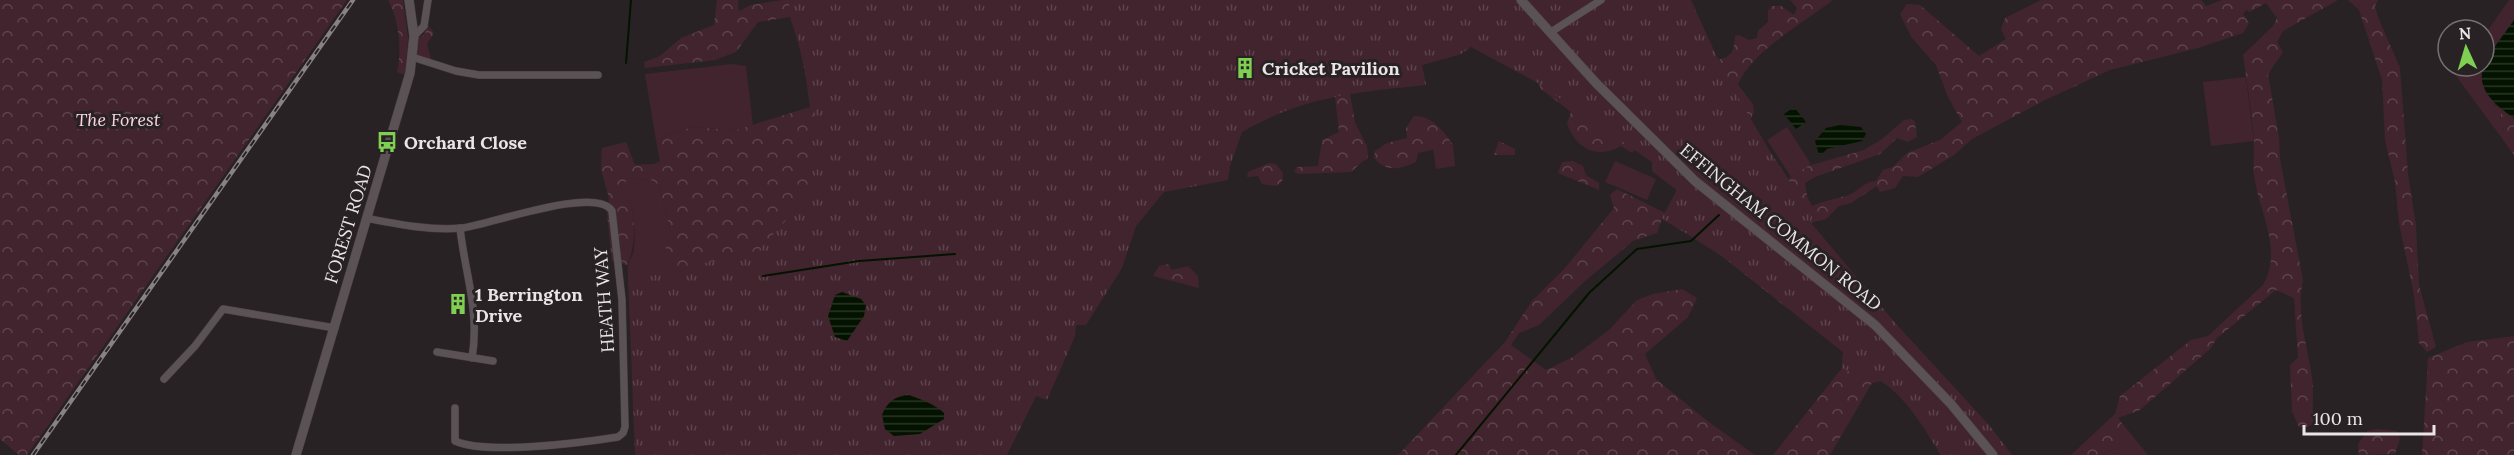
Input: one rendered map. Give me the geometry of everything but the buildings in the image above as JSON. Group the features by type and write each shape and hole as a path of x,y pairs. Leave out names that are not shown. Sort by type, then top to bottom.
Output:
{"street":[{"name":"FOREST ROAD","path":"296,455 390,142 412,57 414,36 410,0"},
{"path":"414,36 424,26 428,0"},
{"name":"EFFINGHAM COMMON ROAD","path":"1521,0 1596,82 1695,181 1875,326 1951,404 1993,455"},
{"path":"1551,32 1575,14 1602,0"},
{"path":"412,57 456,71 479,75 598,75"},
{"name":"HEATH WAY","path":"366,218 413,226 460,228 529,210 565,205 601,203 610,208 622,300 625,430 621,435 608,439 517,454 492,454 463,446 455,441 455,408"},
{"path":"460,228 465,270 473,297 476,334 472,358"},
{"path":"164,379 195,346 223,309 335,328"},
{"path":"437,352 493,362"}],"green space":[{"name":"The Forest","path":"0,0 347,0 27,455 19,455 0,439"},
{"path":"388,0 403,0 408,38 405,75 397,72 398,35 395,17"},
{"path":"717,0 738,0 739,11 751,5 782,0 945,0 964,108 631,339 628,274 647,277 656,275 671,233 659,185 651,180 625,178 634,222 633,244 627,265 612,261 607,214 609,198 601,169 602,148 626,142 635,165 654,164 660,161 656,140 691,127 736,130 810,107 803,58 790,17 758,22 736,52 715,60 645,68 644,62 660,56 681,38 714,25"},
{"path":"788,0 1691,0 1725,75 1769,150 1812,216 1811,223 1897,325 1989,425 2012,455 1941,455 1915,415 1891,388 1881,381 1872,383 1842,368 1843,352 1728,260 1662,218 1677,190 1652,171 1652,162 1538,83 1471,47 1461,54 1422,65 1426,85 1354,93 1331,98 1287,110 1265,120 1242,132 1230,166 1228,180 1164,192 1136,226 1122,268 1086,325 1076,325 1075,336 1047,400 1036,396 1007,455 635,455 628,274 647,277 759,250 807,197 814,109"},
{"path":"1790,0 1833,0 1766,49 1744,73 1738,85 1753,104 1754,112 1750,120 1732,122 1710,42 1718,60 1727,57 1733,49 1735,36 1739,35 1749,40 1757,38 1758,31 1768,22 1768,11 1772,6 1781,6 1794,15 1797,8"},
{"path":"2041,0 2201,0 2206,6 2222,0 2338,0 2283,31 2277,42 2283,52 2268,74 2279,138 2280,159 2303,280 2301,317 2312,377 2313,424 2304,428 2299,427 2292,411 2290,365 2298,358 2294,298 2276,290 2217,338 2211,348 2140,410 2118,418 2122,423 2117,432 2117,448 2100,455 2071,455 2115,414 2120,396 2191,340 2208,336 2263,285 2269,271 2270,244 2254,174 2253,130 2243,55 2273,26 2277,18 2266,3 2250,12 2246,10 2243,14 2249,23 2243,33 2198,48 2110,70 2043,101 1972,139 1954,155 1918,177 1903,176 1895,188 1880,192 1877,186 1851,203 1839,206 1826,219 1810,223 1769,150 1788,179 1808,166 1864,150 1882,139 1904,120 1912,119 1915,122 1917,137 1908,142 1897,138 1880,154 1815,177 1805,183 1807,196 1812,206 1850,194 1876,181 1883,170 1893,167 1907,153 1940,140 1962,122 1948,97 1936,65 1912,38 1900,14 1907,4 1920,5 1979,56 2006,39 2001,29 2005,18"},
{"path":"2348,0 2378,0 2375,6 2378,17 2400,68 2408,174 2416,226 2419,285 2436,347 2427,352 2419,343 2414,295 2399,223 2395,182 2385,140 2382,80 2359,10"},
{"path":"2509,0 2514,0 2514,20 2496,47 2496,19"},
{"path":"428,25 434,33 427,44 431,59 416,55 417,38 424,35"},
{"path":"1461,54 1422,65 1425,81 1350,94 1355,123 1367,146 1368,159 1351,172 1299,174 1294,172 1297,167 1318,166 1322,140 1339,132 1335,97 1300,104 1270,116 1283,82"},
{"path":"732,64 746,66 753,125 736,130 691,127 656,140 645,74"},
{"path":"2246,77 2254,141 2211,146 2203,82"},
{"path":"2457,78 2484,78 2495,105 2502,109 2500,120 2504,131 2501,137"},
{"path":"1543,80 1629,124 1635,150 1632,153 1621,146 1604,152 1581,145 1575,139 1567,123 1571,112 1541,89 1538,83"},
{"path":"2502,109 2514,118 2514,155 2501,137 2504,131 2500,120"},
{"path":"1414,116 1431,121 1441,129 1453,145 1418,153 1416,162 1399,168 1389,168 1379,163 1374,158 1375,151 1387,143 1407,138 1406,128"},
{"path":"1787,127 1811,164 1791,177 1767,140"},
{"path":"1499,141 1515,149 1515,155 1494,155"},
{"path":"1453,145 1455,166 1436,169 1433,148"},
{"path":"1573,161 1583,166 1586,175 1599,183 1599,190 1558,173 1562,162"},
{"path":"1615,161 1656,179 1647,200 1605,182"},
{"path":"1269,163 1276,164 1283,173 1282,182 1276,186 1262,184 1258,176 1247,177 1248,172"},
{"path":"1652,171 1685,179 1707,246 1662,219 1657,233 1633,241 1584,282 1539,325 1519,333 1511,345 1546,370 1573,357 1609,330 1637,300 1653,294 1682,289 1697,298 1688,317 1645,354 1656,379 1706,420 1755,455 1398,455 1505,342 1532,301 1565,268 1614,208 1610,195 1617,189 1665,213 1677,190"},
{"path":"624,178 651,180 659,185 671,233 656,276 628,274 635,232 631,203"},
{"path":"1724,230 1915,397 1941,455 1907,405 1881,381 1872,383 1830,455 1773,455 1842,368 1843,352 1719,254"},
{"path":"1169,264 1171,270 1188,266 1198,276 1199,288 1153,276 1159,266"},
{"path":"2514,336 2514,455 2422,455 2428,358 2467,342"},
{"path":"2122,423 2148,455 2100,455 2117,448 2117,432"},
{"path":"2377,429 2397,431 2400,439 2395,454 2359,455 2358,444 2367,431"}],"shaded area":[{"path":"2514,20 2514,118 2497,105 2487,93 2482,82 2482,78 2496,78 2496,45"},
{"path":"1794,107 1806,122 1796,129 1784,114"},
{"path":"1840,125 1861,127 1866,134 1862,141 1827,149 1819,155 1815,141 1826,128"},
{"path":"842,292 861,299 866,305 864,316 847,341 835,337 828,316 835,295"},
{"path":"909,395 936,407 944,413 944,419 920,434 894,436 885,429 882,415 892,400"}],"waterway":[{"path":"626,63 631,0"},
{"path":"1456,455 1589,293 1637,249 1691,241 1719,215"},
{"path":"763,276 859,261 955,254"}],"railway":[{"path":"33,455 353,0"}],"place":[{"name":"Cricket Pavilion","path":"1245,68"},
{"name":"Orchard Close","path":"387,142"},
{"name":"1 Berrington Drive","path":"458,304"}]}
